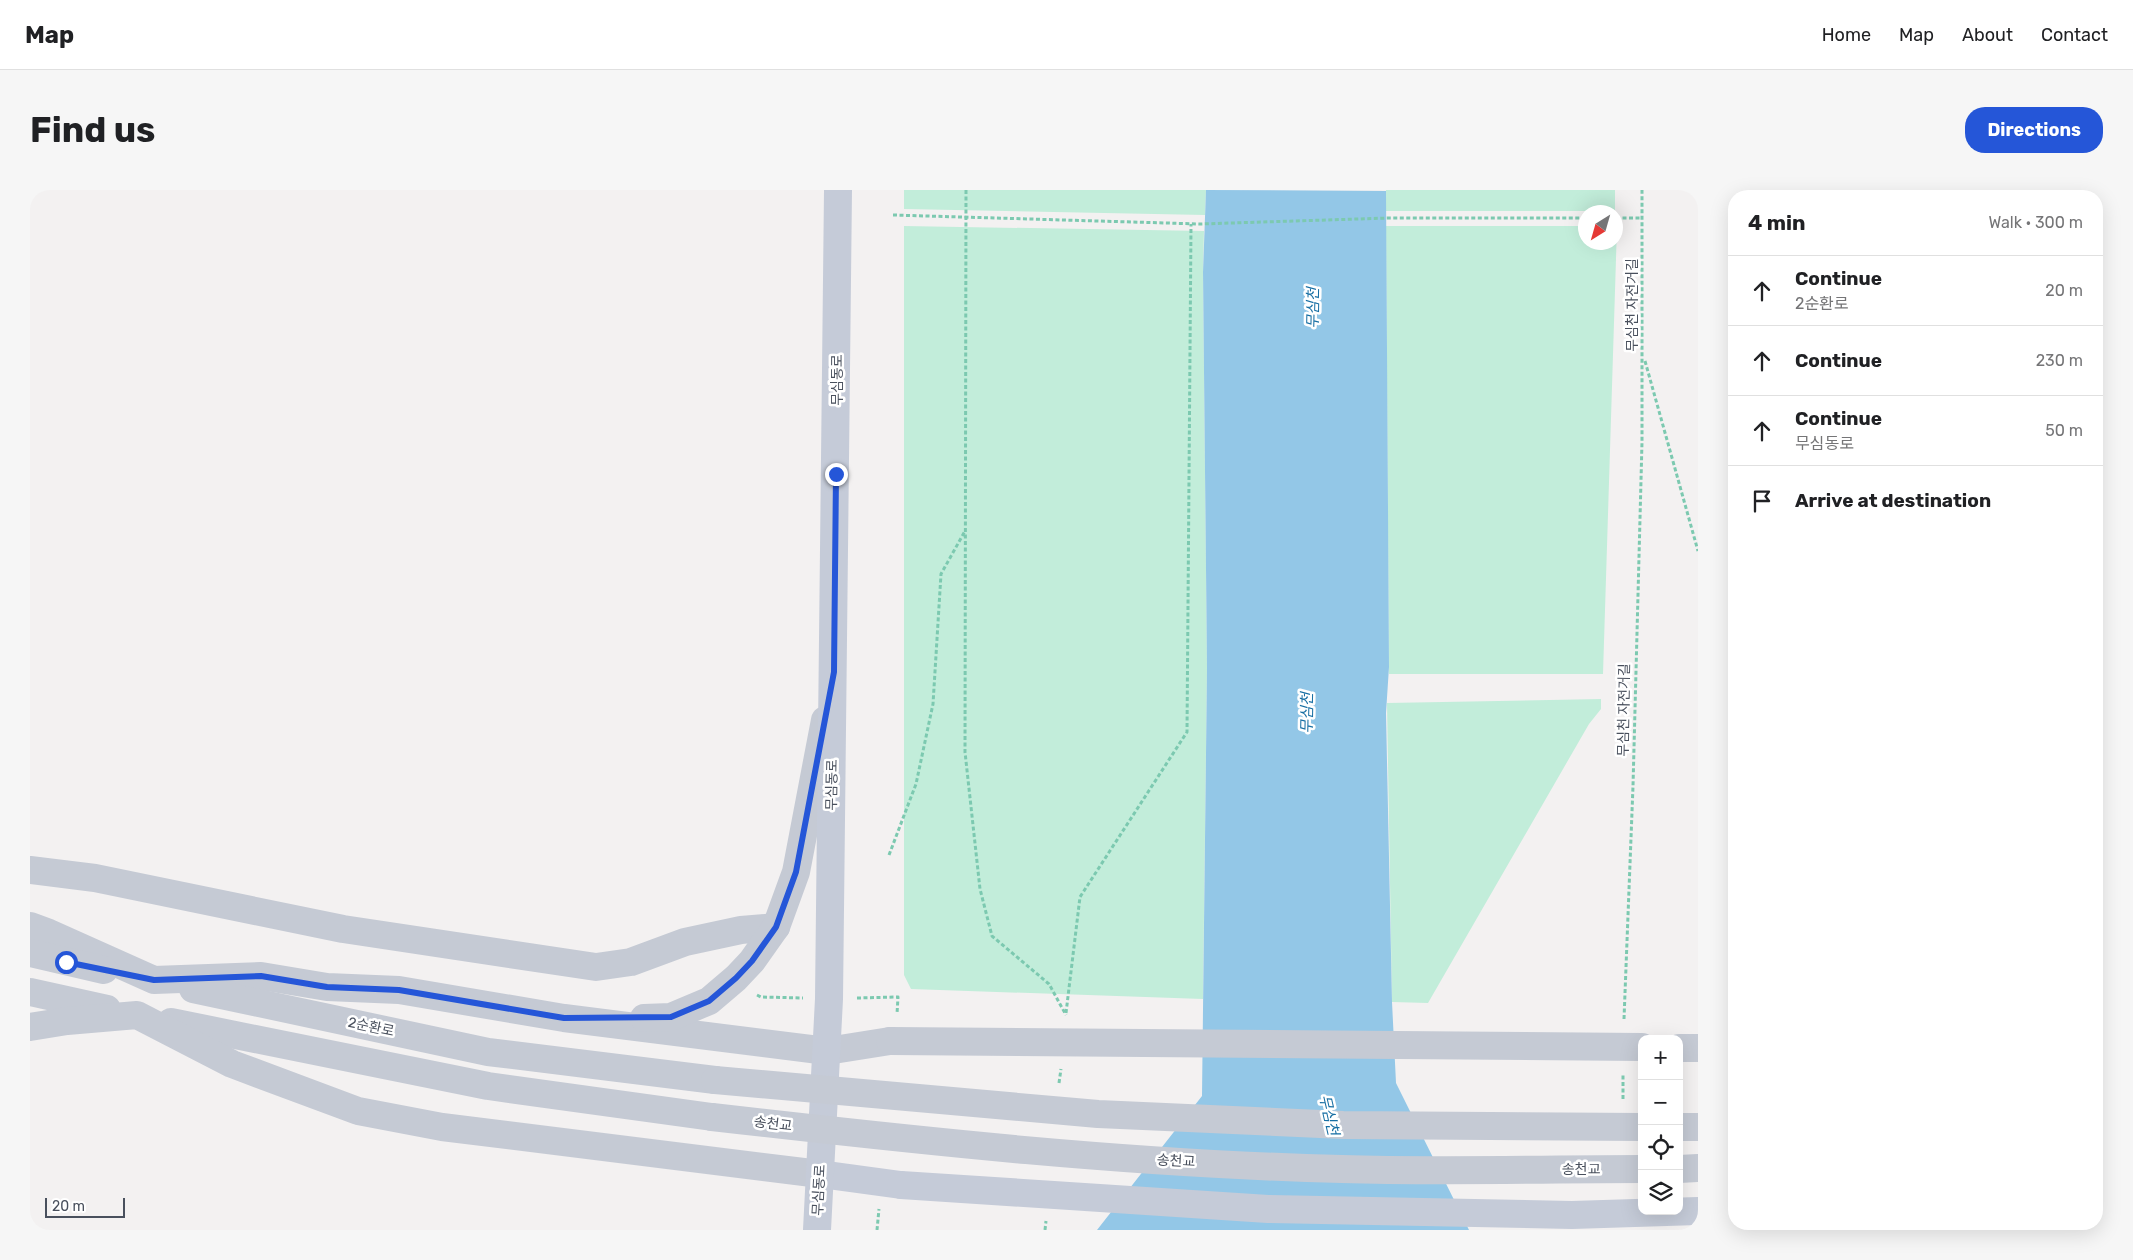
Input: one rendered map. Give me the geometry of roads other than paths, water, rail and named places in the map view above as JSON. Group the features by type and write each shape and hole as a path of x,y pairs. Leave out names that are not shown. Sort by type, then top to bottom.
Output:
{"main road":[{"name":"무심동로","path":"817,1230 830,999 838,190"},
{"path":"820,1174 901,1185 1268,1209 1572,1215 1698,1211"}],"street":[{"path":"564,1018 671,1017 709,1001 736,978 752,961 776,927 796,872 834,672"},
{"path":"30,870 95,878 343,929 596,967 631,962 685,942 742,930 776,927"},
{"path":"30,926 154,980 261,976 327,987 399,990 564,1018 827,1051 890,1041 1632,1057"},
{"name":"2순환로","path":"30,953 488,1052 715,1080 1098,1114 1343,1125 1638,1127"},
{"path":"30,992 137,1015 232,1064 358,1111 442,1127 820,1174"},
{"path":"30,1027 67,1021 137,1015"},
{"name":"송천교","path":"137,1015 488,1086 712,1117 904,1139 1096,1156 1342,1169 1638,1169"},
{"path":"1683,1048 1698,1048"},
{"path":"1683,1127 1698,1127"},
{"path":"1683,1169 1698,1168"}],"water":[{"name":"무심천","path":"1206,190 1386,191 1389,667 1386,713 1392,1002 1396,1083 1469,1230 1097,1230 1202,1096 1207,668 1203,272"}]}
